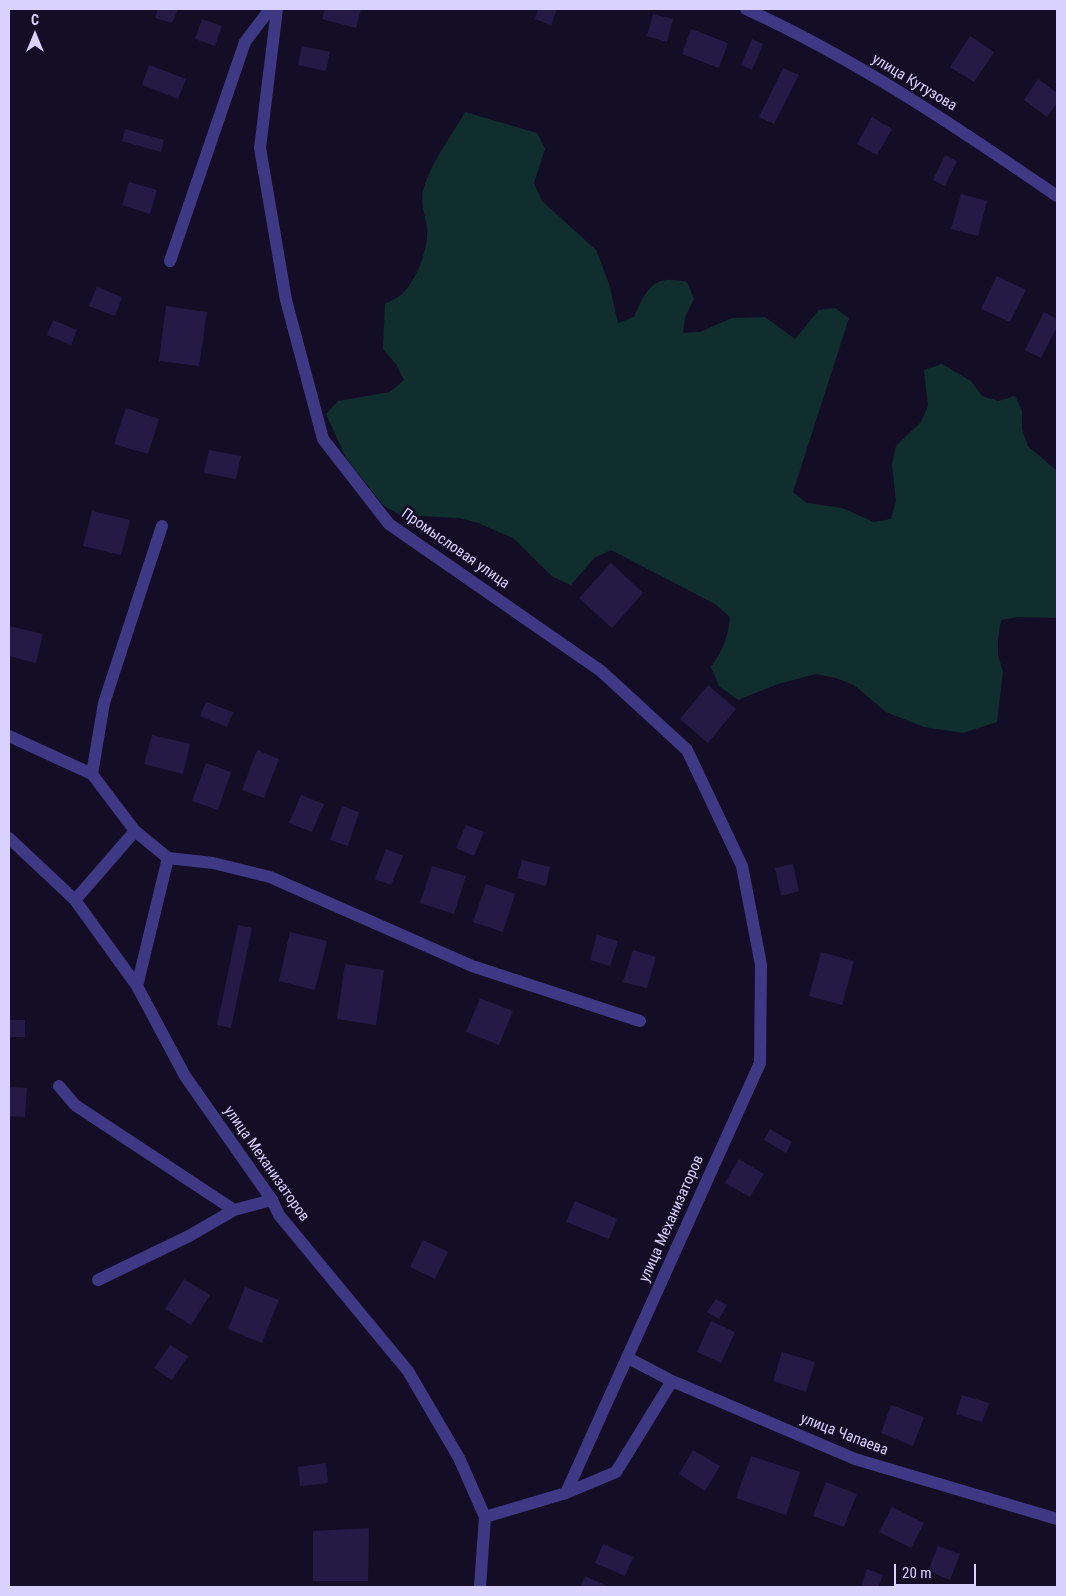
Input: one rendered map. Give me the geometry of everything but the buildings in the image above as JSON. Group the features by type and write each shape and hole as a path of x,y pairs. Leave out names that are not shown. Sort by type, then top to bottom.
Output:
{"street":[{"path":"170,261 246,42 270,9"},
{"name":"Промысловая улица","path":"277,9 260,148 286,300 323,439 389,524 601,671 687,750 742,866"},
{"name":"улица Кутузова","path":"746,9 782,25 937,114 1057,196"},
{"path":"92,774 104,703 162,526"},
{"path":"9,736 92,774 135,831 168,858 214,863 270,877 472,966 640,1021"},
{"path":"75,900 135,831"},
{"name":"улица Механизаторов","path":"9,838 75,900 137,986 185,1076 272,1200 279,1215 408,1371 459,1458 485,1516 480,1587"},
{"path":"137,986 168,858"},
{"name":"улица Механизаторов","path":"566,1493 760,1063 761,965 742,866"},
{"path":"59,1086 75,1105 234,1210"},
{"path":"98,1280 190,1236 234,1210 272,1200"},
{"name":"улица Чапаева","path":"628,1358 672,1380 855,1459 1057,1519"},
{"path":"485,1516 566,1493 616,1472 672,1380"}],"green space":[{"path":"465,112 537,133 545,149 534,183 542,201 596,250 609,284 618,323 634,317 648,291 659,282 666,280 687,282 694,299 685,317 683,333 700,332 732,318 765,317 795,339 819,310 835,308 849,318 793,492 807,503 842,508 874,522 891,519 896,501 892,464 896,446 921,422 928,406 924,370 942,364 971,381 982,396 998,401 1015,396 1022,411 1022,429 1028,446 1057,471 1057,618 1018,617 1001,620 998,655 1003,672 997,722 963,733 924,727 886,712 854,685 836,678 816,674 778,684 738,700 719,686 711,667 724,644 730,617 715,604 611,550 594,558 571,585 553,577 513,538 478,523 459,518 401,515 384,506 346,458 326,414 338,401 390,392 404,380 396,364 383,349 385,304 400,295 407,288 413,281 421,263 427,235 422,204 423,190 436,160"}]}
